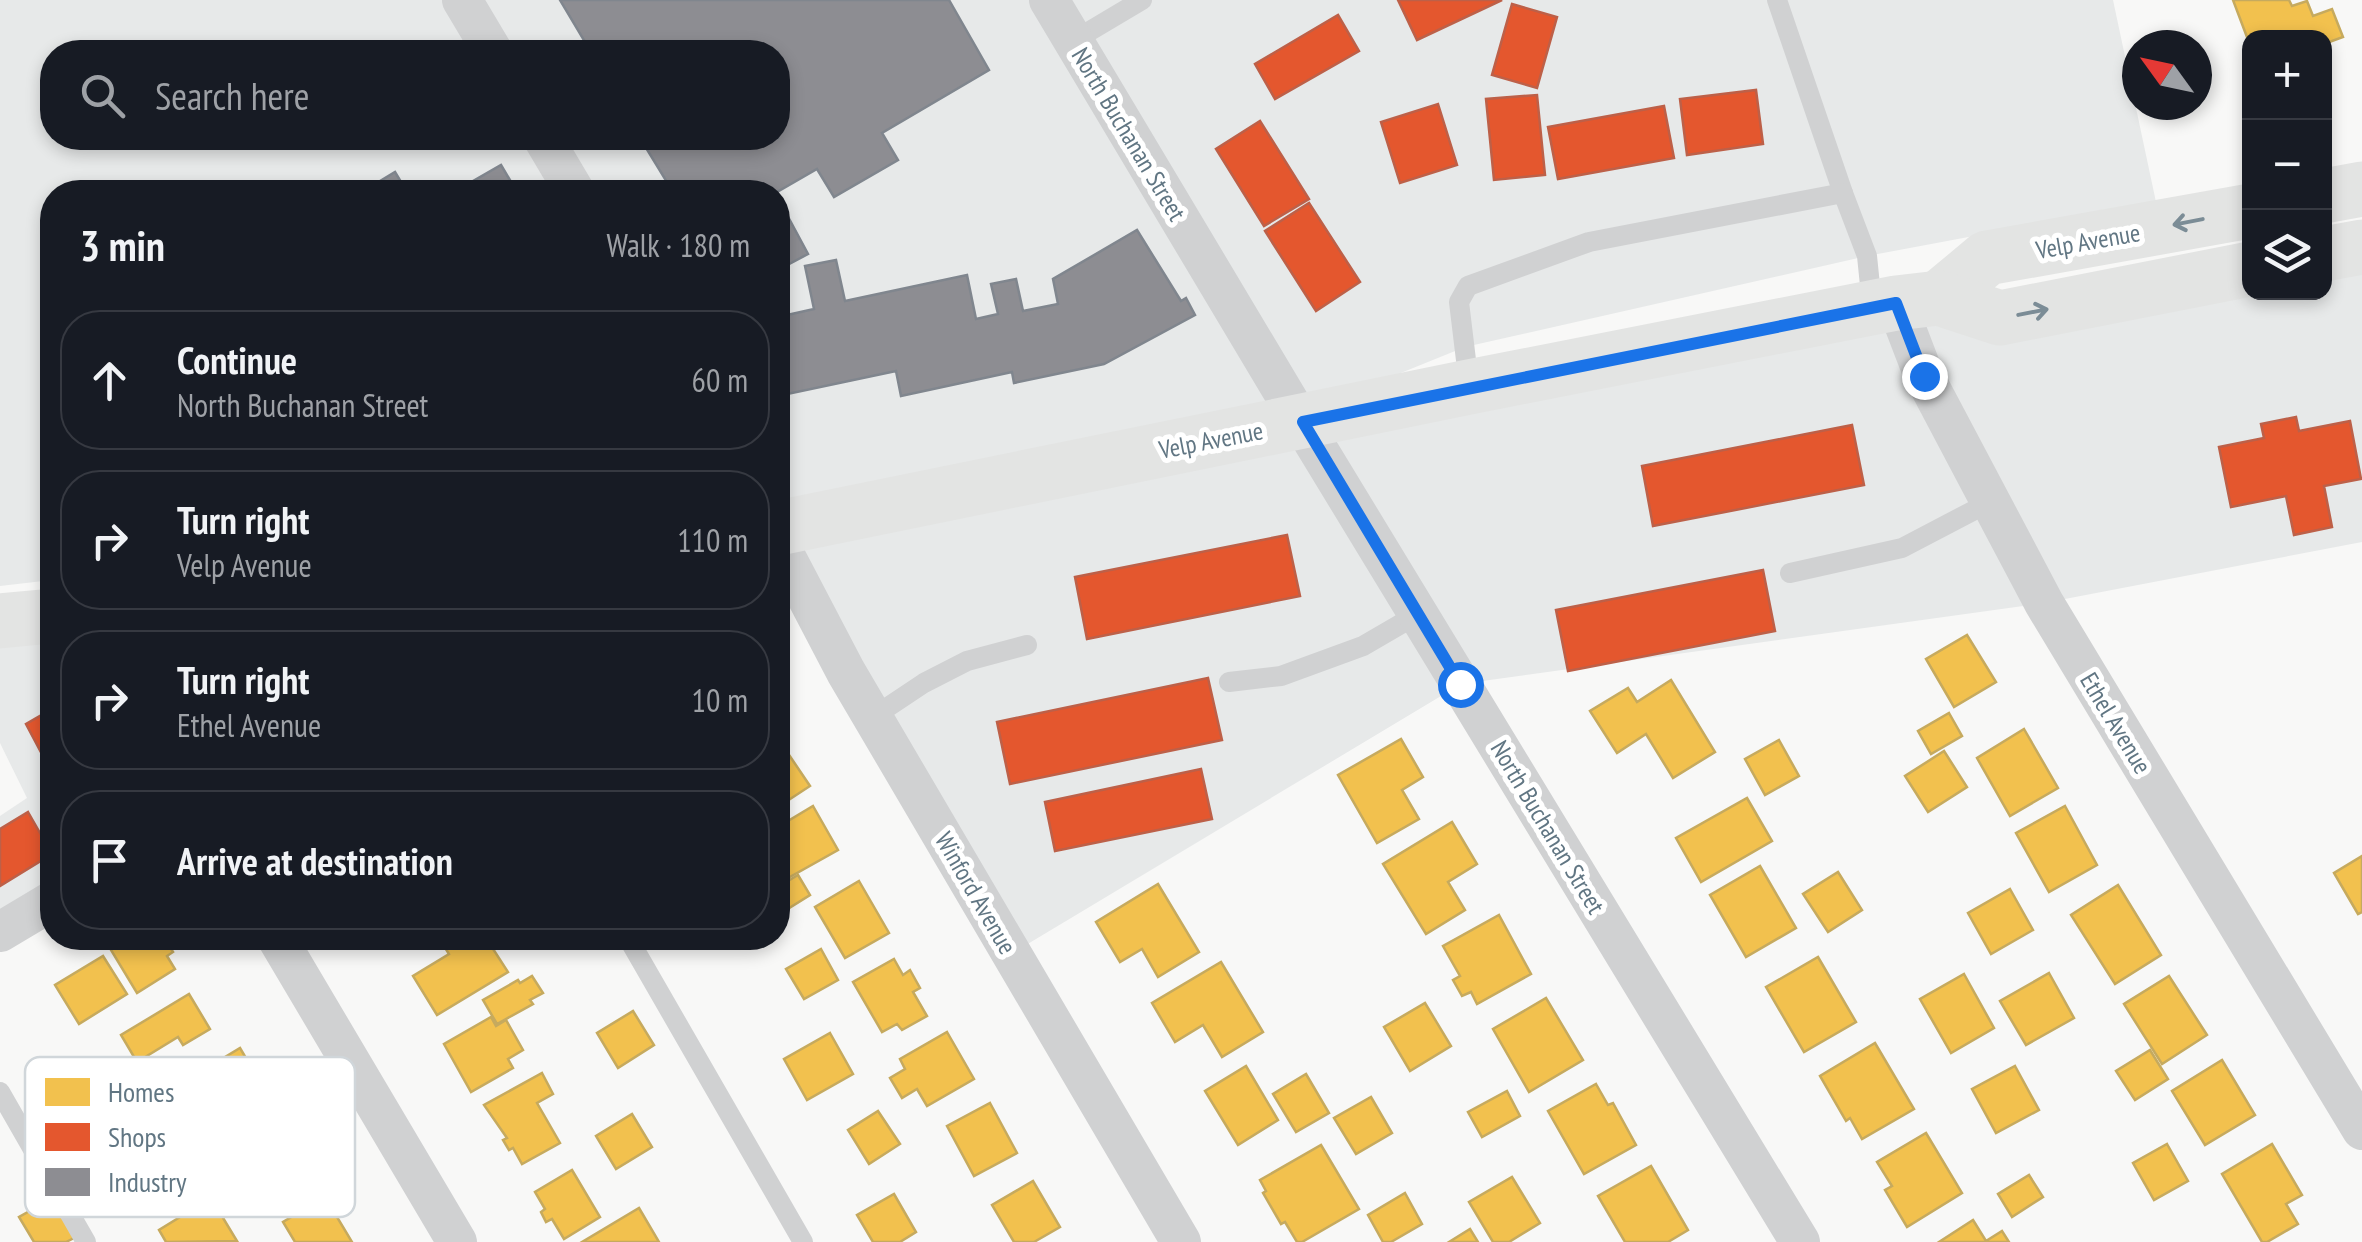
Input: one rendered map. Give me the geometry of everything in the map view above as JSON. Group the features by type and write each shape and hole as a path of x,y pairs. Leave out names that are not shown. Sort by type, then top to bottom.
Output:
{"main road":[{"path":"2332,195 2362,189"},
{"name":"Velp Avenue","path":"790,526 1903,302 1987,258 2242,212"},
{"path":"2332,253 2362,247"},
{"name":"Velp Avenue","path":"1903,302 2000,318 2242,271"},
{"path":"0,621 40,617"}],"street":[{"path":"462,0 486,40"},
{"name":"North Buchanan Street","path":"1049,0 1800,1242"},
{"path":"550,150 568,180"},
{"name":"Ethel Avenue","path":"1903,302 1924,376 2044,603 2362,1130"},
{"name":"Winford Avenue","path":"790,565 846,672 1180,1242"},
{"path":"0,932 40,908"},
{"path":"284,950 347,1057"},
{"path":"355,1070 457,1242"}],"lane":[{"path":"1073,41 1142,0"},
{"path":"1777,0 1867,256 1903,302"},
{"path":"1469,387 1459,302 1468,286 1590,242 1843,193"},
{"path":"1790,574 1902,548 1990,502"},
{"path":"1229,682 1280,676 1347,652 1418,614"},
{"path":"873,717 924,683 968,661 1028,646"},
{"path":"635,950 803,1242"},
{"path":"0,1092 25,1136"},
{"path":"72,1217 86,1242"}],"shaded area":[{"path":"0,0 2113,0 2122,42 2122,120 2139,120 2156,202 1867,256 1465,347 1297,415 790,502 790,180 40,180 40,581 0,586"},
{"path":"2362,247 2362,542 2044,603 1461,684 1011,954 790,563 790,539 1896,303 2242,292 2242,300 2332,300 2332,253"},
{"path":"40,617 40,908 0,932 0,816 27,798 0,743 0,621"}],"building: Homes":[{"path":"2233,0 2289,0 2292,6 2307,1 2313,16 2332,9 2343,37 2332,41 2332,30 2244,30"},
{"path":"1967,635 1996,682 1954,707 1926,659"},
{"path":"1671,680 1715,752 1673,778 1646,734 1617,753 1590,711 1628,688 1637,702"},
{"path":"1949,713 1962,736 1931,754 1918,731"},
{"path":"2024,729 2058,788 2010,816 1977,758"},
{"path":"1401,739 1423,777 1402,790 1419,819 1377,843 1338,775"},
{"path":"1779,740 1799,776 1765,795 1745,759"},
{"path":"1944,751 1967,787 1928,812 1905,776"},
{"path":"790,756 810,786 790,799"},
{"path":"1747,798 1772,841 1701,882 1676,838"},
{"path":"813,806 838,850 790,877 790,820"},
{"path":"2065,806 2097,865 2049,892 2016,833"},
{"path":"1452,822 1477,864 1448,882 1465,910 1426,934 1383,864"},
{"path":"2362,856 2362,912 2358,914 2334,873"},
{"path":"1760,866 1796,928 1746,957 1710,895"},
{"path":"1838,872 1862,910 1828,932 1803,894"},
{"path":"798,875 810,895 790,908 790,880"},
{"path":"859,881 889,933 845,958 815,907"},
{"path":"1158,884 1199,952 1158,977 1142,949 1120,962 1096,922"},
{"path":"2118,885 2161,955 2115,984 2071,915"},
{"path":"2010,889 2033,930 1991,954 1968,913"},
{"path":"1499,915 1531,974 1477,1004 1471,992 1462,996 1453,980 1460,976 1443,946"},
{"path":"821,949 838,980 804,999 786,969"},
{"path":"111,950 172,950 167,956 175,969 137,993"},
{"path":"446,950 494,950 508,972 437,1015 413,976 449,954"},
{"path":"103,956 127,994 79,1024 55,985"},
{"path":"1818,957 1856,1022 1804,1052 1766,987"},
{"path":"894,959 903,975 910,970 920,988 913,992 927,1016 902,1030 897,1024 882,1032 853,982"},
{"path":"1221,962 1263,1032 1222,1057 1203,1025 1175,1042 1152,1003"},
{"path":"2049,973 2074,1018 2026,1045 2000,1001"},
{"path":"1964,974 1994,1028 1951,1053 1920,999"},
{"path":"532,976 543,993 530,1000 533,1004 497,1024 483,1000"},
{"path":"2169,976 2207,1035 2162,1064 2124,1004"},
{"path":"189,994 210,1029 183,1045 178,1037 145,1057 134,1057 121,1035"},
{"path":"1546,998 1583,1060 1529,1092 1493,1029"},
{"path":"1425,1003 1451,1046 1410,1071 1384,1027"},
{"path":"633,1011 654,1045 618,1068 597,1033"},
{"path":"491,1017 496,1026 506,1020 523,1050 508,1059 513,1068 471,1092 444,1044"},
{"path":"947,1032 974,1079 927,1106 917,1089 902,1098 890,1078 905,1069 900,1059"},
{"path":"830,1033 853,1074 807,1100 784,1059"},
{"path":"1875,1043 1914,1109 1862,1139 1850,1118 1846,1121 1820,1076"},
{"path":"240,1048 245,1057 225,1057"},
{"path":"2150,1050 2168,1079 2135,1100 2116,1071"},
{"path":"2222,1060 2255,1115 2205,1145 2172,1091"},
{"path":"1246,1066 1278,1120 1238,1145 1205,1091"},
{"path":"2015,1066 2039,1110 1996,1133 1972,1089"},
{"path":"542,1073 553,1094 537,1103 560,1143 522,1164 513,1148 509,1150 503,1140 507,1138 484,1105"},
{"path":"1306,1074 1329,1113 1296,1132 1273,1094"},
{"path":"1596,1084 1608,1105 1613,1103 1636,1145 1584,1174 1548,1111"},
{"path":"1507,1091 1520,1116 1482,1137 1468,1112"},
{"path":"1371,1097 1392,1133 1356,1154 1334,1118"},
{"path":"990,1103 1017,1153 974,1176 947,1126"},
{"path":"878,1111 900,1144 869,1164 848,1130"},
{"path":"632,1114 652,1147 616,1169 596,1136"},
{"path":"1926,1133 1962,1193 1907,1227 1885,1190 1892,1186 1877,1162"},
{"path":"2167,1144 2188,1181 2154,1200 2133,1163"},
{"path":"2272,1144 2302,1195 2286,1204 2298,1224 2262,1242 2222,1174"},
{"path":"1321,1145 1359,1209 1297,1242 1285,1222 1281,1224 1260,1180"},
{"path":"1651,1166 1688,1230 1668,1242 1625,1242 1598,1196"},
{"path":"572,1170 600,1217 564,1239 552,1219 546,1222 541,1212 545,1209 535,1192"},
{"path":"2029,1175 2043,1197 2012,1217 1998,1194"},
{"path":"1512,1177 1540,1223 1509,1242 1493,1242 1469,1202"},
{"path":"1033,1181 1060,1227 1034,1242 1014,1242 992,1205"},
{"path":"1405,1193 1422,1224 1391,1242 1383,1242 1368,1215"},
{"path":"894,1194 916,1232 900,1242 873,1242 857,1215"},
{"path":"639,1208 659,1242 582,1242"},
{"path":"25,1214 25,1217 64,1217 76,1237 66,1242 34,1242 19,1217"},
{"path":"180,1217 222,1217 237,1241 166,1242 159,1230"},
{"path":"291,1217 337,1217 352,1242 295,1242 283,1222"},
{"path":"1973,1220 1986,1241 2002,1231 2009,1242 1939,1242"},
{"path":"1470,1229 1478,1242 1449,1242"}],"building: Shops":[{"path":"1398,0 1502,0 1417,40"},
{"path":"1512,4 1557,17 1537,88 1492,75"},
{"path":"1338,15 1359,51 1275,99 1255,64"},
{"path":"1756,90 1763,144 1687,155 1680,99"},
{"path":"1537,95 1545,175 1494,180 1486,99"},
{"path":"1438,104 1457,165 1400,183 1381,122"},
{"path":"1664,106 1674,158 1558,179 1548,127"},
{"path":"1260,121 1309,199 1264,226 1216,149"},
{"path":"1309,203 1360,282 1316,311 1265,231"},
{"path":"2296,417 2299,431 2350,421 2361,479 2324,486 2332,527 2294,535 2286,496 2231,507 2219,447 2264,438 2261,424"},
{"path":"1852,425 1864,485 1653,526 1642,466"},
{"path":"1287,535 1300,596 1087,639 1075,577"},
{"path":"1763,570 1775,631 1568,671 1556,610"},
{"path":"1208,678 1222,740 1010,784 997,722"},
{"path":"40,716 40,750 26,724"},
{"path":"1201,769 1212,819 1055,851 1045,802"},
{"path":"28,812 40,833 40,861 0,886 0,829"}],"building: Industry":[{"path":"560,0 949,0 989,70 882,133 898,160 834,197 817,169 790,185 790,180 666,180 647,150 790,150 790,40 584,40"},
{"path":"501,165 510,180 475,180"},
{"path":"395,172 400,180 382,180"},
{"path":"790,220 808,254 790,264"},
{"path":"1137,230 1181,301 1186,298 1195,315 1104,364 1014,383 1012,372 901,396 896,371 790,393 790,314 814,309 805,266 836,260 845,301 967,275 976,319 998,314 991,284 1016,279 1023,311 1058,304 1053,279"}],"route":[{"path":"1460,684 1303,422 1896,303 1924,376"}]}
